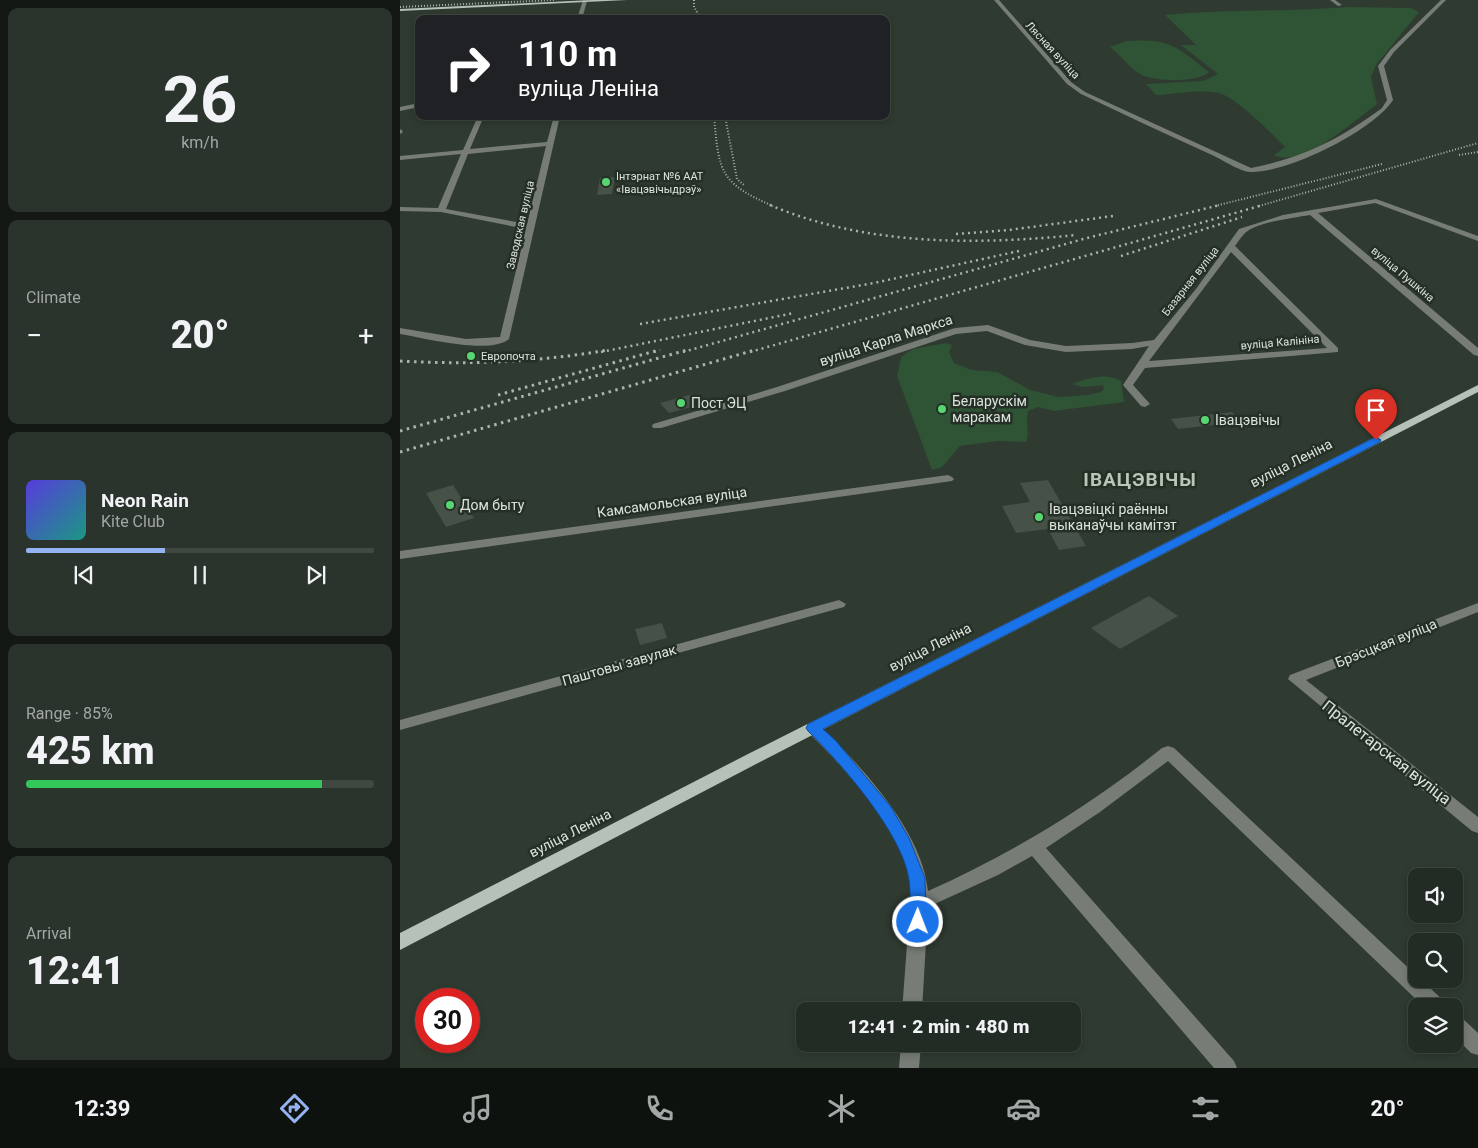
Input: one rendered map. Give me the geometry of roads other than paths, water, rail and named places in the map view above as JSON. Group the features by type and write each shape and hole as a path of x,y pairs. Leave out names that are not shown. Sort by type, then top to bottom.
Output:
{"main road":[{"path":"400,10 625,0"},
{"name":"вуліца Леніна","path":"400,942 813,728 1478,388"}],"street":[{"name":"Лясная вуліца","path":"996,0 1069,83 1083,93 1250,170 1282,164 1309,155 1335,142 1384,109 1390,100 1381,66 1392,51 1444,0"},
{"path":"1332,0 1340,5"},
{"path":"581,15 585,1"},
{"path":"400,109 415,106"},
{"path":"441,210 480,120"},
{"name":"Заводская вуліца","path":"400,331 474,343 493,342 504,339 556,120"},
{"path":"400,158 550,144"},
{"name":"Базарная вуліца","path":"1145,404 1128,385 1157,342 1242,231 1283,218 1376,201 1478,240"},
{"path":"400,209 441,210 517,226 532,227"},
{"name":"вуліца Пушкіна","path":"1313,213 1478,353"},
{"path":"1467,235 1478,232"},
{"name":"вуліца Калініна","path":"1142,366 1335,350 1231,247"},
{"name":"вуліца Карла Маркса","path":"657,426 781,390 955,331 988,328 1028,343 1066,349 1132,346 1157,342"},
{"name":"Камсамольская вуліца","path":"400,555 948,479"},
{"name":"Паштовы завулак","path":"400,725 839,604"},
{"name":"Брэсцкая вуліца","path":"1295,679 1478,607"},
{"name":"Пралетарская вуліца","path":"1295,679 1478,826"},
{"path":"813,728 831,745 886,811 903,842 917,878 919,904 913,1002"},
{"path":"919,904 1014,858 1034,846 1125,787 1168,752 1428,998"},
{"path":"1034,846 1227,1068"},
{"path":"1463,1032 1478,1046"},
{"path":"909,1068 910,1052"}],"railway":[{"path":"400,7 555,0"},
{"path":"694,0 694,7 699,15"},
{"path":"714,120 718,150 725,173 742,190 773,206"},
{"path":"726,120 737,179 744,185"},
{"path":"1259,206 1478,143"},
{"path":"1459,155 1478,152"},
{"path":"1215,206 1382,164"},
{"path":"770,205 844,228 882,235 921,239 960,241 1000,240 1077,235"},
{"path":"683,352 1087,238 1220,205"},
{"path":"750,352 1263,205"},
{"path":"956,234 1009,230 1113,216"},
{"path":"1121,256 1242,217"},
{"path":"640,324 874,283 1019,251"},
{"path":"601,352 794,313"},
{"path":"400,361 504,362 608,350"},
{"path":"498,395 659,350"},
{"path":"654,352 660,350"},
{"path":"400,431 687,350"},
{"path":"400,452 755,350"}],"place":[{"name":"Інтэрнат №6 ААТ «Івацэвічыдрэў»","path":"606,182"},
{"name":"Европочта","path":"471,356"},
{"name":"Пост ЭЦ","path":"681,403"},
{"name":"Беларускім маракам","path":"942,409"},
{"name":"Івацэвічы","path":"1205,420"},
{"name":"Дом быту","path":"450,505"},
{"name":"Івацэвіцкі раённы выканаўчы камітэт","path":"1039,517"}],"district":[{"name":"ІВАЦЭВІЧЫ","path":"1140,479"}]}
